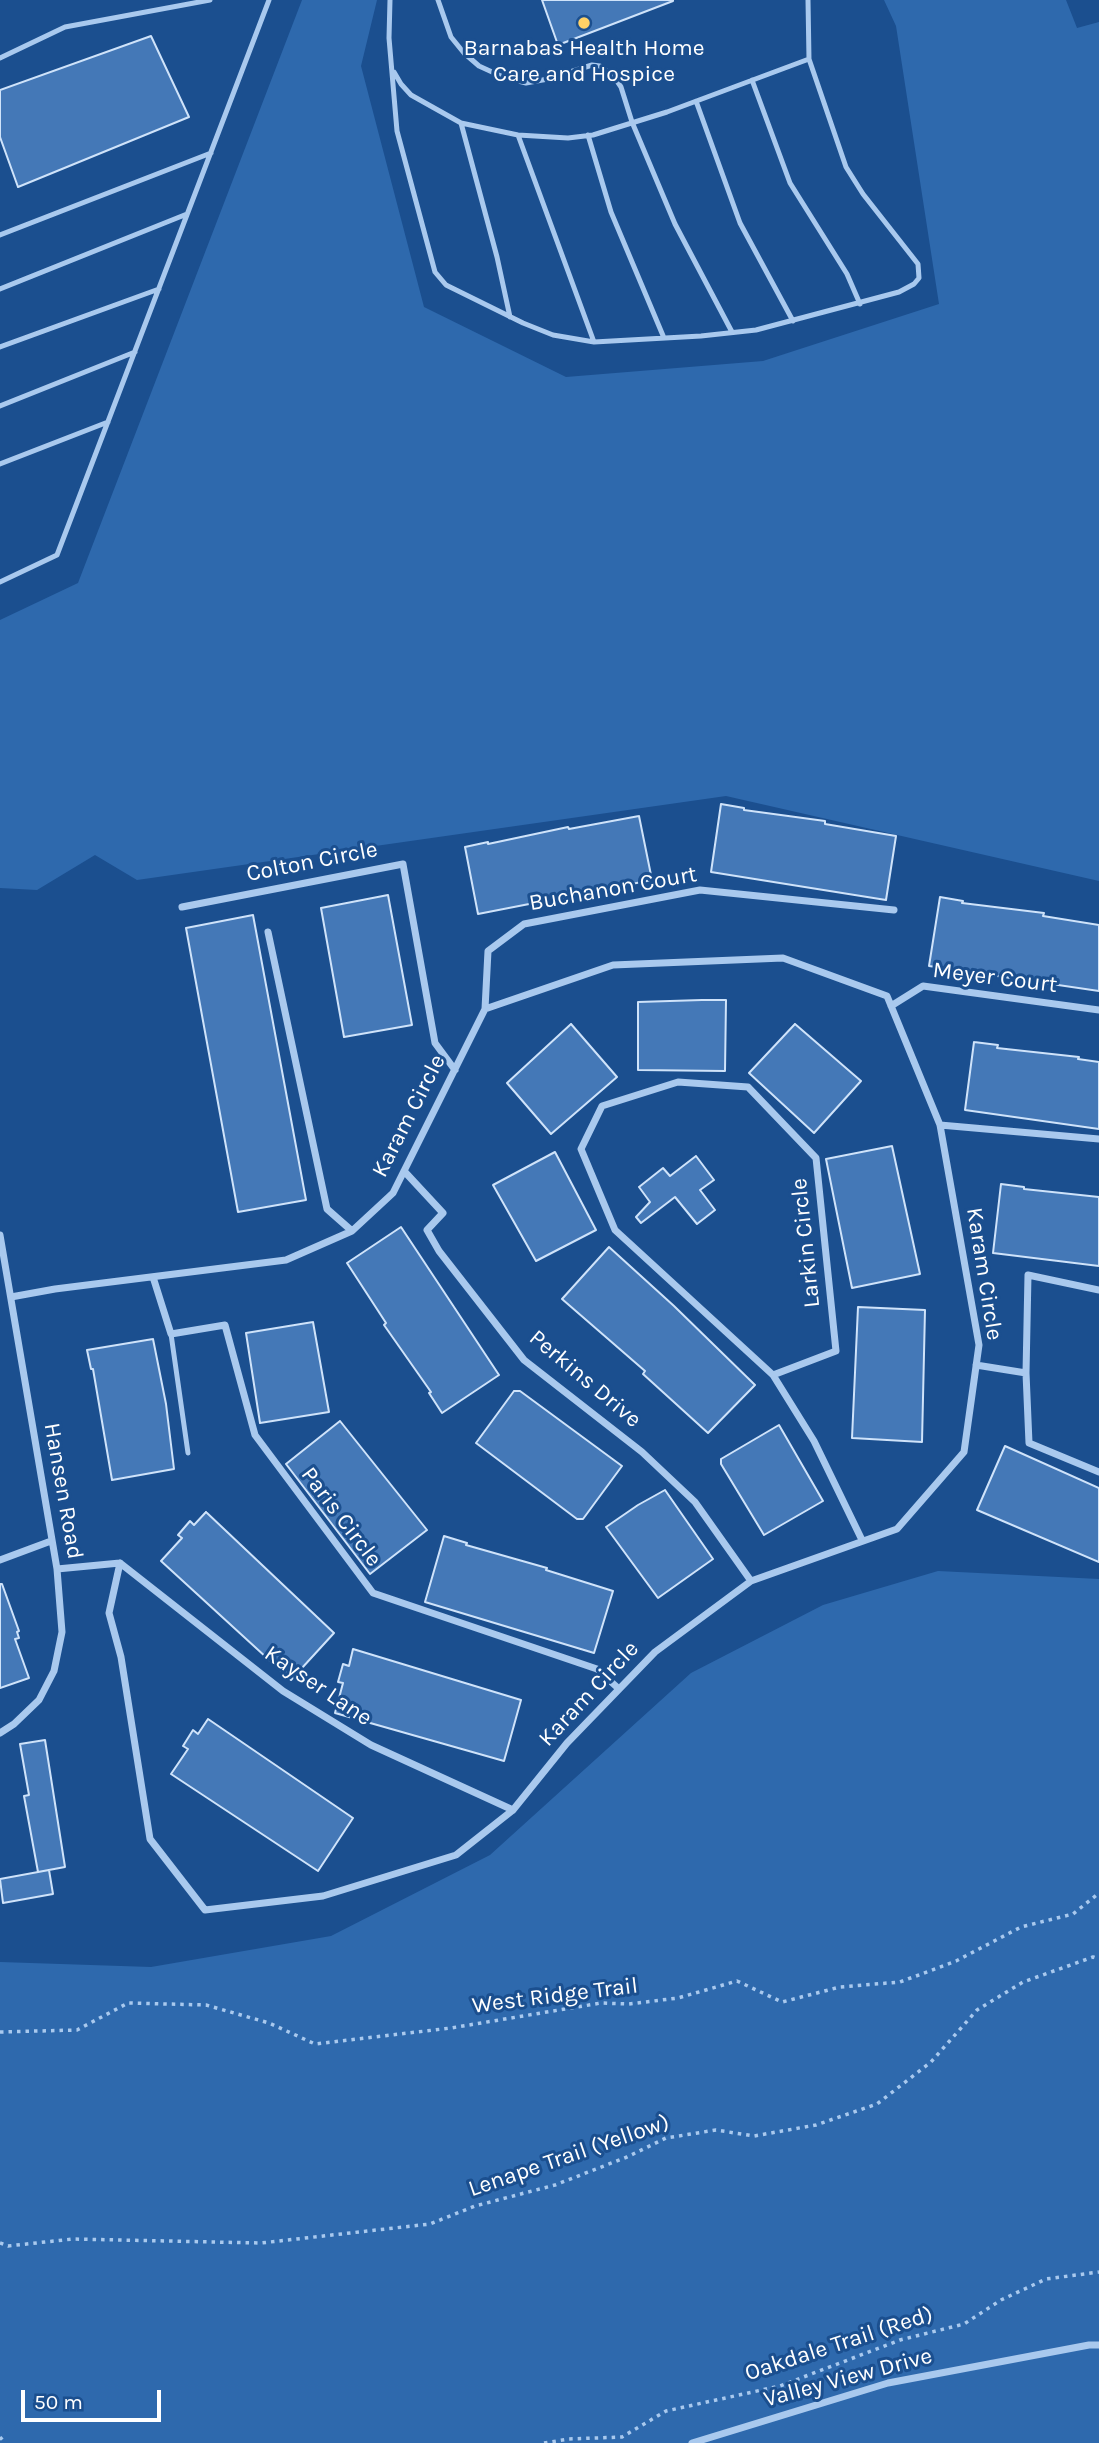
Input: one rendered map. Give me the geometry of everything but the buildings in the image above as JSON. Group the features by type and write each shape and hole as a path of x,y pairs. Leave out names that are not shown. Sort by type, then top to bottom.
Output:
{"street":[{"name":"Colton Circle","path":"182,907 403,864 435,1043 455,1070"},
{"name":"Buchanon Court","path":"485,1009 488,951 524,923 700,890 894,910"},
{"path":"268,932 327,1209 352,1231"},
{"path":"485,1009 613,965 783,958 887,996 891,1006"},
{"name":"Meyer Court","path":"891,1006 923,986 1099,1010"},
{"name":"Karam Circle","path":"120,1563 109,1613 121,1657 150,1839 205,1910 323,1896 456,1854 513,1810 567,1743 655,1651 751,1581 897,1529 964,1452 979,1345 940,1125 891,1006"},
{"name":"Karam Circle","path":"11,1297 286,1260 352,1231 393,1193 485,1009"},
{"name":"Larkin Circle","path":"773,1375 836,1351 817,1158 747,1087 678,1082 602,1106 581,1149 615,1230 773,1375 814,1441 862,1540"},
{"path":"940,1125 1099,1139"},
{"name":"Perkins Drive","path":"404,1171 443,1213 427,1230 439,1251 524,1360 642,1452 695,1502 751,1581"},
{"name":"Hansen Road","path":"0,1235 57,1569 62,1632 54,1671 39,1700 14,1724 0,1733"},
{"path":"1099,1290 1028,1275 1026,1373 1029,1443 1099,1472"},
{"path":"153,1277 171,1334"},
{"name":"Paris Circle","path":"171,1334 225,1325 255,1435 373,1593 597,1670 619,1689"},
{"path":"976,1365 1026,1373"},
{"path":"0,1560 51,1541"},
{"path":"57,1569 120,1563"},
{"name":"Kayser Lane","path":"120,1563 283,1690 371,1745 513,1810"},
{"name":"Valley View Drive","path":"692,2443 888,2383 1099,2345"}],"lane":[{"path":"0,58 65,27 210,0"},
{"path":"0,582 57,555 269,0"},
{"path":"390,0 391,60 397,131 435,272 446,285 510,317 554,335 594,342 756,330 899,292 919,278 918,264 863,194 846,167 809,59 808,0"},
{"path":"438,0 451,37 464,53 479,66 503,77 526,83 548,79 585,66 600,66 615,78 621,87 632,122 675,224 732,332"},
{"path":"391,60 396,77 405,90 433,109 461,123 518,135 568,138 632,122 809,59"},
{"path":"752,80 790,183 846,274 860,304"},
{"path":"696,101 740,223 793,321"},
{"path":"461,123 510,317"},
{"path":"518,135 594,342"},
{"path":"588,135 611,212 664,338"},
{"path":"0,235 211,153"},
{"path":"0,289 187,214"},
{"path":"0,347 159,289"},
{"path":"0,406 135,352"},
{"path":"0,464 108,422"},
{"path":"171,1334 188,1453"}],"path":[{"name":"West Ridge Trail","path":"0,2032 77,2030 128,2003 206,2006 269,2023 315,2044 451,2028 601,2003 629,2004 678,1998 737,1981 782,2002 841,1987 900,1982 956,1961 1021,1927 1073,1914 1099,1893"},
{"name":"Lenape Trail (Yellow)","path":"0,2243 8,2246 73,2239 261,2243 430,2224 475,2206 555,2185 627,2157 666,2138 716,2130 754,2136 816,2125 877,2104 931,2062 977,2010 1023,1982 1093,1957 1099,1959"},
{"name":"Oakdale Trail (Red)","path":"544,2443 622,2437 666,2411 780,2386 900,2340 964,2324 1001,2300 1046,2278 1099,2272"},
{"path":"0,2437 5,2443"}],"shaded area":[{"path":"302,0 377,0 361,66 424,307 566,377 763,361 939,304 896,26 884,0 1066,0 1077,28 1099,22 1099,881 726,796 137,880 95,855 37,890 0,888 0,620 78,583"},
{"path":"938,1571 1099,1579 1099,2443 0,2443 0,1962 151,1967 331,1936 490,1855 691,1673 823,1605"}],"place":[{"name":"Barnabas Health Home Care and Hospice","path":"584,23"}]}
